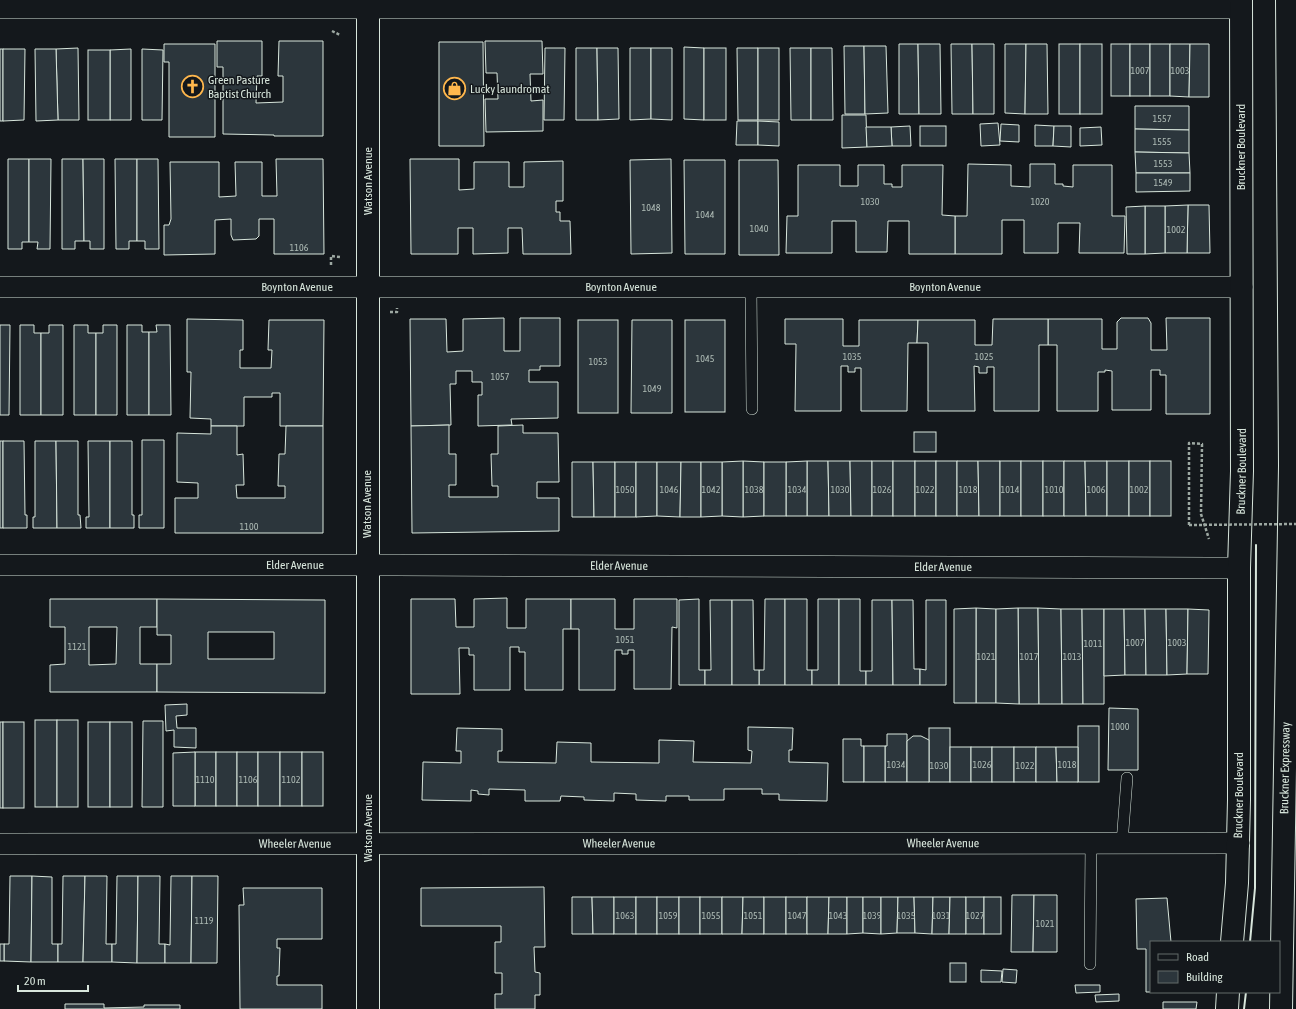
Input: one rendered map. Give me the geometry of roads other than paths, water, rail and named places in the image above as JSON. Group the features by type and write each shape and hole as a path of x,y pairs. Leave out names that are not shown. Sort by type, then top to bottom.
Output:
{"main road":[{"name":"Bruckner Expressway","path":"1281,1009 1280,970 1290,466 1286,0"},
{"name":"Watson Avenue","path":"367,4 368,1009"},
{"name":"Bruckner Boulevard","path":"1232,941 1239,843 1239,568 1242,471 1241,4"},
{"path":"1227,1009 1228,993"},
{"path":"1266,1009 1272,993"}],"street":[{"path":"0,8 367,4 1241,4"},
{"name":"Boynton Avenue","path":"0,287 1242,287"},
{"name":"Elder Avenue","path":"0,565 1239,568"},
{"name":"Wheeler Avenue","path":"0,844 1239,843"}],"lane":[{"path":"751,287 752,409"},
{"path":"1122,843 1128,778"},
{"path":"1090,964 1091,843"}],"place":[{"name":"Green Pasture Baptist Church","path":"192,87"},
{"name":"Lucky laundromat","path":"455,89"}]}
